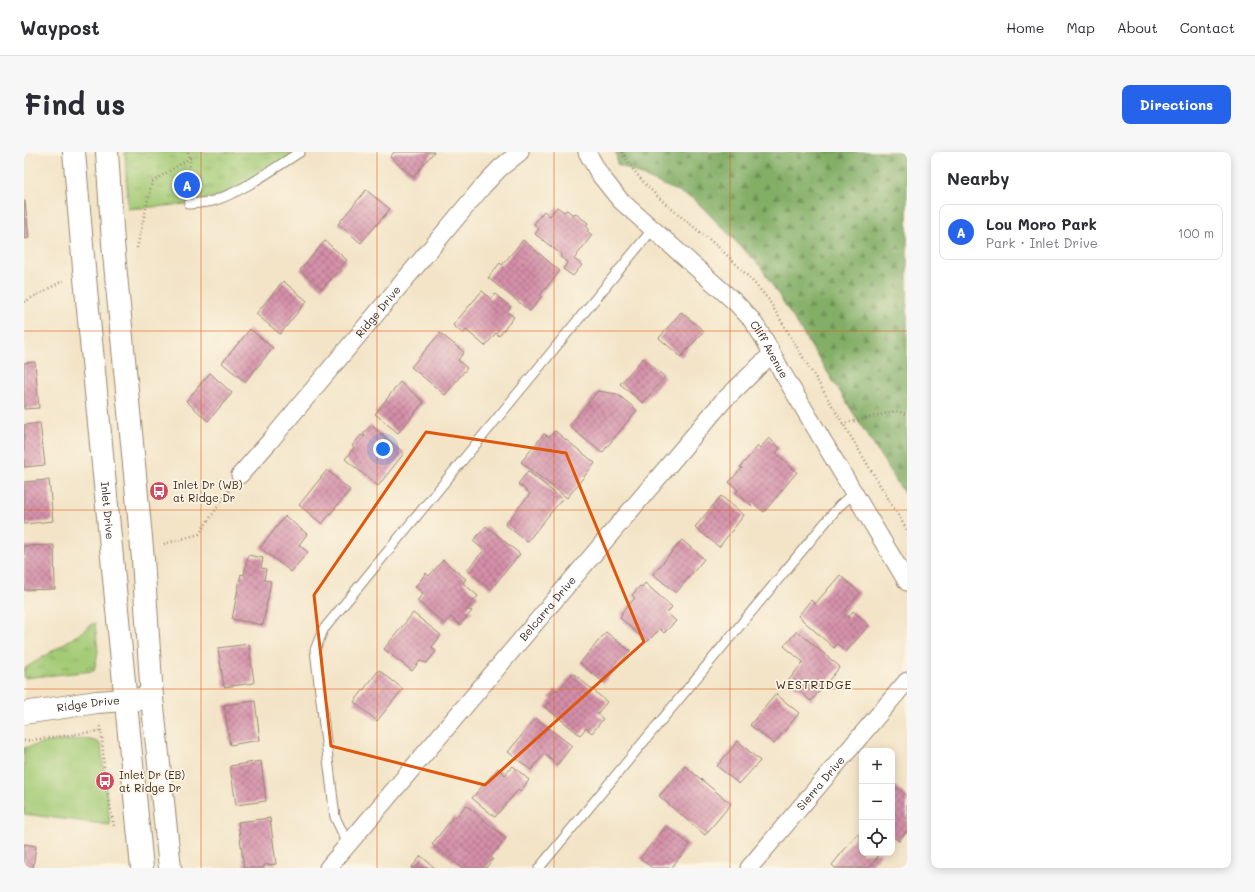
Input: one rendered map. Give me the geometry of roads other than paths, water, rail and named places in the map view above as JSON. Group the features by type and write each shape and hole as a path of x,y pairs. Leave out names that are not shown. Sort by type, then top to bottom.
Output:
{"main road":[{"name":"Inlet Drive","path":"74,152 142,868"},
{"path":"107,152 114,258 143,559 152,698 170,868"},
{"name":"Ridge Drive","path":"24,712 98,702 152,698"}],"street":[{"name":"Ridge Drive","path":"240,475 483,186 500,168 520,152"},
{"name":"Cliff Avenue","path":"587,152 600,175 620,200 736,303 755,325 907,582"},
{"name":"Belcarra Drive","path":"328,868 723,401 748,379 772,354"},
{"name":"Sierra Drive","path":"750,868 907,681"}],"lane":[{"path":"188,204 212,201 236,191 300,152"},
{"path":"348,844 335,817 315,650 323,630 652,230"},
{"path":"539,868 839,506 855,492"}],"place":[{"name":"Lou Moro Park","path":"187,185"},
{"name":"Inlet Dr (WB) at Ridge Dr","path":"159,491"},
{"name":"Inlet Dr (EB) at Ridge Dr","path":"105,781"}],"district":[{"name":"WESTRIDGE","path":"814,685"}]}
